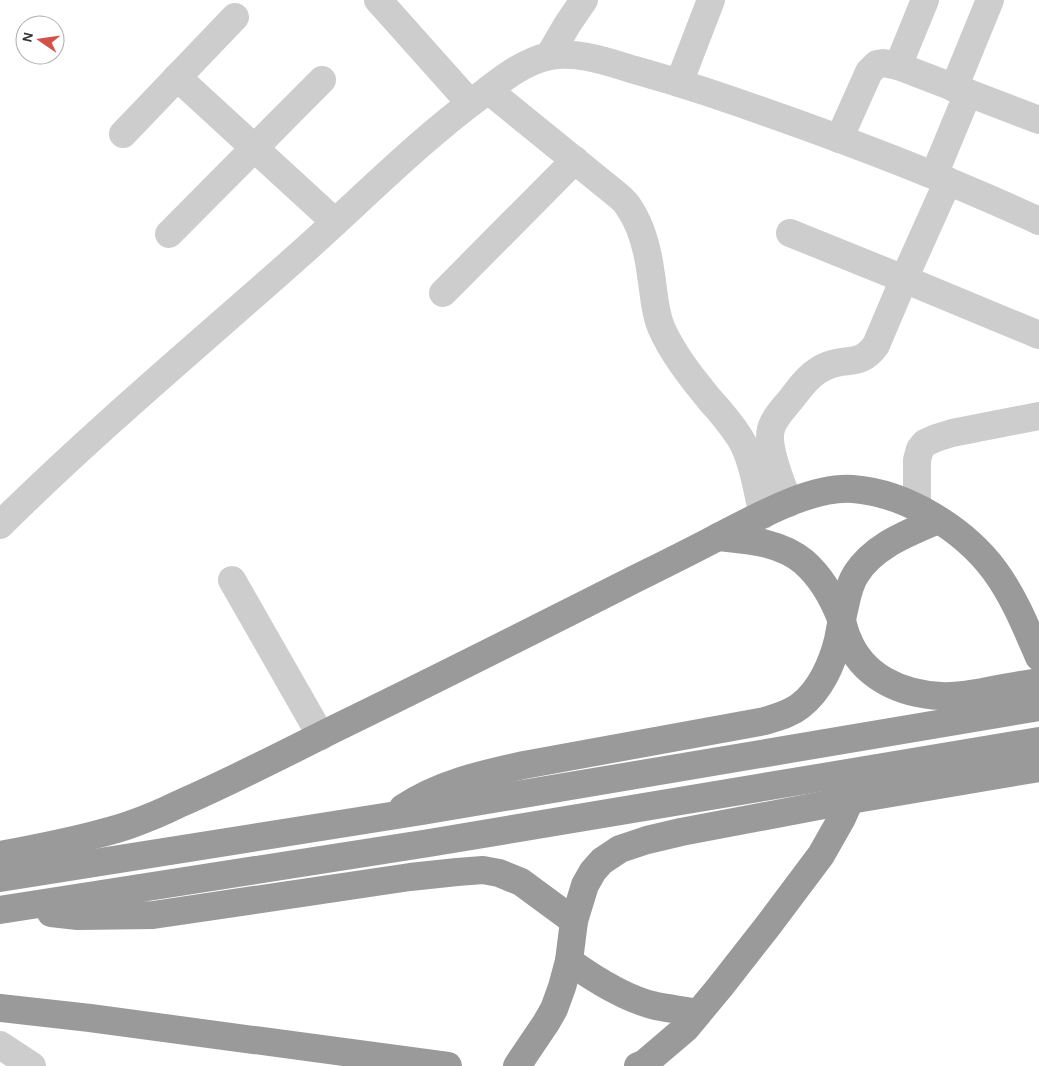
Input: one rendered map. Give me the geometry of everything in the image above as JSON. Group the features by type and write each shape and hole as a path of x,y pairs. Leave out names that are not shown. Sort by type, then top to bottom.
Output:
{"highway":[{"path":"0,855 39,848 128,826 208,792 763,515 812,495 835,490 853,489 877,493 900,500 952,528 977,550 996,571 1021,615 1039,657"},
{"path":"389,817 418,798 438,788 493,772 765,721 782,716 800,706 813,693 827,673 838,640 841,619 849,590 855,575 879,550 899,538 927,514"},
{"path":"718,537 768,544 784,550 803,561 821,580 830,595 853,651 868,670 881,680 910,691 943,697 1039,682"},
{"path":"0,878 389,817 1039,707"},
{"path":"4,910 419,844 1039,741"},
{"path":"517,1066 554,1009 569,961 574,921 585,885 593,871 602,861 620,849 646,840 850,800 1039,768"},
{"path":"638,1066 645,1063 686,1028 767,927 821,855 835,832 850,800 860,771"},
{"path":"4,910 78,916 153,915 410,877 483,870 521,882 574,921"},
{"path":"569,961 590,976 640,1001 656,1006 698,1013"},
{"path":"0,1008 90,1018 448,1066"}],"street":[{"path":"378,0 479,96 575,160 627,204 634,215 646,247 655,307 661,327 672,348 742,441 750,463 763,515"},
{"path":"549,56 584,0"},
{"path":"679,83 711,0"},
{"path":"898,66 925,0"},
{"path":"789,503 770,446 769,439 772,424 800,387 818,370 834,364 862,359 876,345 904,279 941,178 961,91 990,0"},
{"path":"123,134 235,17"},
{"path":"0,525 98,433 309,246 437,129 479,96 530,62 549,56 573,54 599,59 772,114 941,178 1039,221"},
{"path":"839,138 869,72 877,64 883,63 898,66 1039,120"},
{"path":"177,77 335,222"},
{"path":"169,234 322,80"},
{"path":"443,293 575,160"},
{"path":"790,233 1039,336"},
{"path":"927,514 916,472 920,449 925,443 952,433 1039,416"},
{"path":"232,580 321,736"},
{"path":"0,1045 32,1066"}]}
